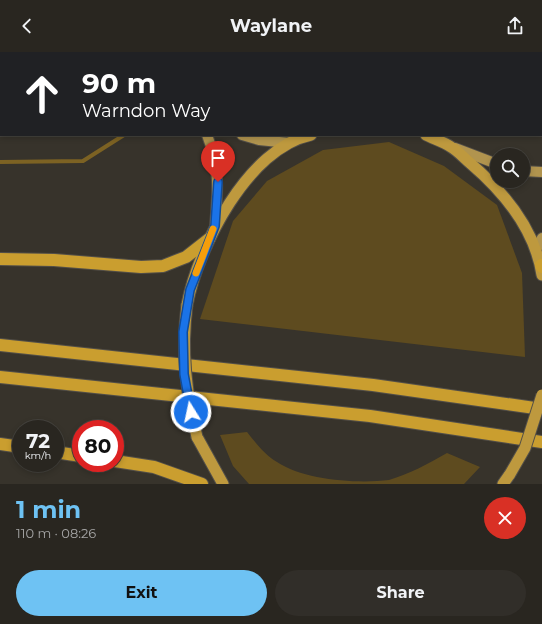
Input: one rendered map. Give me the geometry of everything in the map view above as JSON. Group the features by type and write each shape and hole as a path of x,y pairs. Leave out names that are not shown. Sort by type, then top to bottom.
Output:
{"highway":[{"path":"223,484 198,437 184,374 183,332 190,290 215,226 242,186 256,170 288,143 307,136"},
{"path":"428,136 451,147 482,173 507,200 520,217 536,250 542,269"},
{"path":"0,259 54,260 141,267 163,266 186,257 209,239"},
{"path":"0,345 373,385 542,409"},
{"path":"0,377 370,416 542,442"},
{"path":"503,484 525,448 542,395"},
{"path":"0,444 12,446"},
{"path":"124,462 154,467 202,484"}],"main road":[{"path":"207,136 214,154 218,173 215,226"},
{"path":"245,136 259,140 288,143"},
{"path":"451,147 490,161"},
{"path":"530,171 542,172"},
{"path":"536,250 542,238"}],"shaded area":[{"path":"389,142 444,166 497,205 522,273 525,357 200,319 233,221 267,181 323,150"},
{"path":"247,432 264,452 277,462 301,473 316,477 347,481 389,480 404,475 447,453 480,467 464,484 249,484 233,466 220,435"}],"waterway":[{"path":"0,162 83,161 122,136"}],"slow traffic":[{"path":"196,273 213,229"}],"route":[{"path":"191,412 184,374 183,332 190,290 215,226 218,182"}]}
